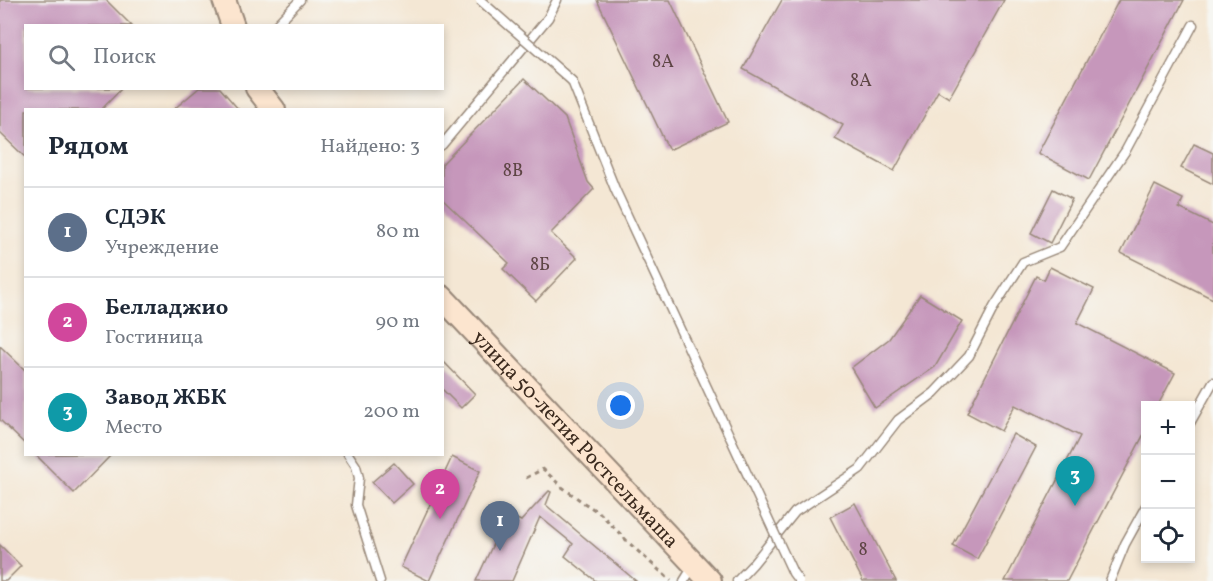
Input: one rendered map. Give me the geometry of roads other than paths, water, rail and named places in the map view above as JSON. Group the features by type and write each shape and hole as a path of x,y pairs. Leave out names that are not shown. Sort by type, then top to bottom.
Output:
{"main road":[{"path":"224,0 232,24"},
{"path":"259,90 272,108"},
{"name":"улица 50-летия Ростсельмаша","path":"444,299 689,573 710,581"}],"lane":[{"path":"277,24 300,0"},
{"path":"480,0 572,81 615,189 793,573 799,581"},
{"path":"444,143 548,18 557,0"},
{"path":"737,581 795,512 860,469 898,420 934,393 969,356 994,308 1023,262 1060,247 1126,150 1193,25"},
{"path":"1195,416 1213,382"},
{"path":"349,456 356,466 359,478 356,505 380,581"},
{"path":"1110,581 1125,544 1144,509"}],"place":[{"name":"Завод ЖБК","path":"1075,506"},
{"name":"Белладжио","path":"440,519"},
{"name":"СДЭК","path":"500,551"}]}
